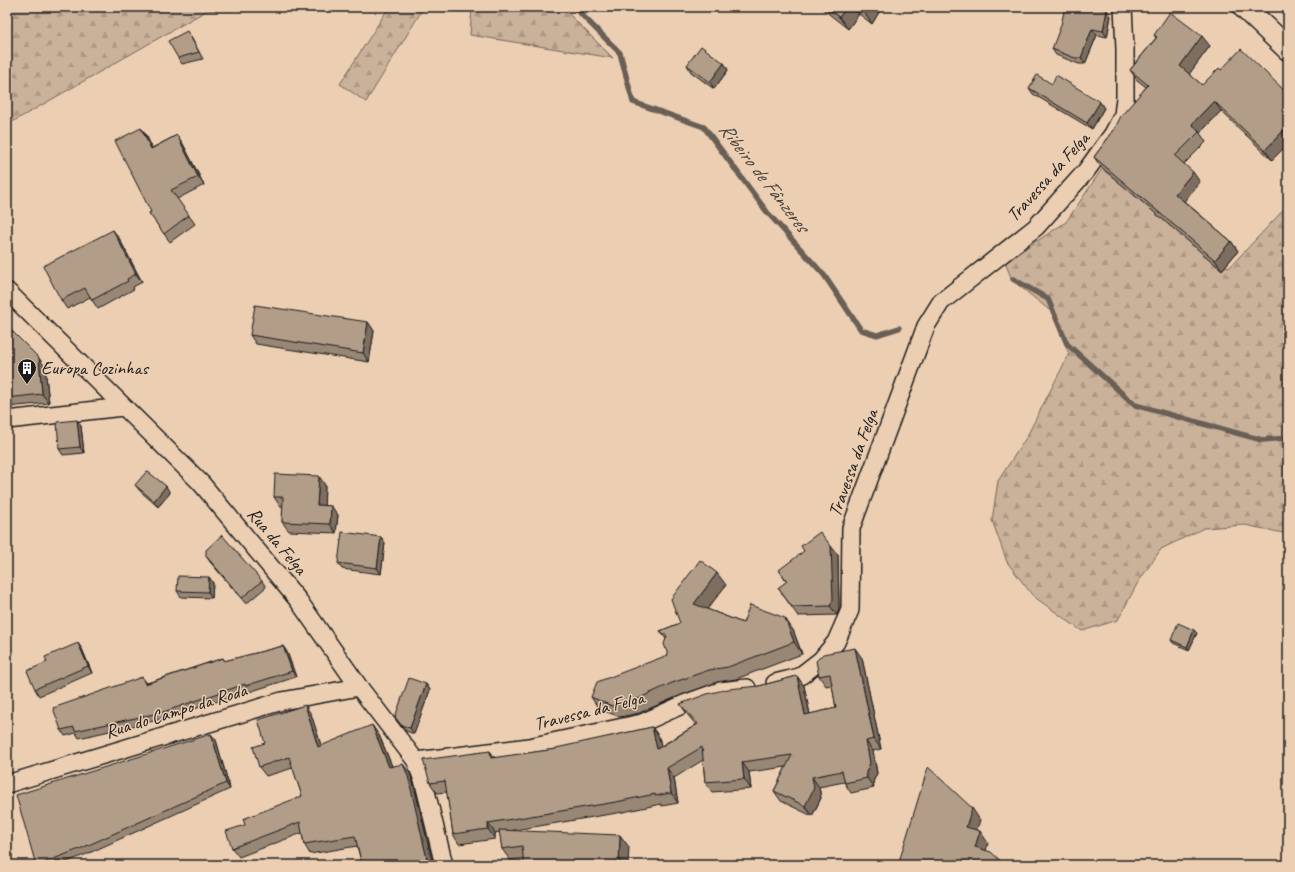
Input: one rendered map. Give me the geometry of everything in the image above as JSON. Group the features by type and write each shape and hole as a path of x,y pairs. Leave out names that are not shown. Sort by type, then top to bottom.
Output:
{"street":[{"name":"Travessa da Felga","path":"416,761 529,747 642,723 684,704 720,691 764,686 799,677 821,660 836,642 850,610 851,528 926,326 941,302 1036,227 1086,171 1113,134 1123,115 1125,84 1123,7"},
{"path":"1244,7 1288,49"},
{"name":"Rua da Felga","path":"7,291 201,483 298,600 359,687 416,761 424,783 444,865"},
{"path":"7,420 123,406"},
{"name":"Rua do Campo da Roda","path":"7,784 282,701 359,687"}],"green space":[{"path":"7,7 253,7 206,11 7,125"},
{"path":"389,7 424,7 366,102 340,84"},
{"path":"472,7 562,7 613,58 470,35"},
{"path":"1102,169 1229,268 1288,205 1288,534 1245,525 1204,528 1161,549 1137,584 1118,620 1082,631 1033,596 1007,562 992,520 998,481 1026,438 1069,354 1053,313 1012,280 1005,262 1066,222"}],"building":[{"path":"826,7 847,7 839,17"},
{"path":"857,7 867,7 864,12"},
{"path":"1065,7 1094,7 1107,10 1103,31 1092,29 1081,58 1075,58 1052,49 1061,25"},
{"path":"1170,12 1202,36 1180,66 1202,85 1219,68 1221,70 1241,49 1287,93 1288,91 1288,133 1285,129 1265,150 1214,101 1192,124 1199,132 1175,156 1193,172 1175,194 1231,241 1215,260 1094,157 1114,130 1121,116 1148,85 1130,70 1157,37 1154,35"},
{"path":"187,31 199,52 178,58 168,41"},
{"path":"701,46 724,63 710,82 687,65"},
{"path":"1037,75 1052,84 1056,75 1100,102 1087,123 1029,88"},
{"path":"141,128 151,149 177,135 198,177 171,190 189,215 164,234 149,213 151,212 115,141"},
{"path":"113,230 136,274 127,279 128,281 92,300 85,288 61,300 43,266"},
{"path":"255,305 368,322 363,353 250,335"},
{"name":"Europa Cozinhas","path":"7,326 39,358 42,394 7,398"},
{"path":"77,420 80,447 59,449 57,422"},
{"path":"147,471 166,486 154,501 135,485"},
{"path":"275,474 319,476 317,505 331,506 330,524 282,522 283,497 274,497"},
{"path":"342,532 381,537 377,568 338,563"},
{"path":"820,532 831,546 833,600 830,606 792,607 778,588 787,581 779,570 804,551 801,546"},
{"path":"222,535 262,581 242,598 206,556 206,550"},
{"path":"700,560 717,573 694,604 743,623 750,605 785,618 794,642 728,667 709,670 672,683 631,702 612,706 591,697 597,682 668,655 664,644 667,636 660,631 680,623 671,599"},
{"path":"178,576 209,577 208,592 177,591"},
{"path":"1178,623 1194,630 1187,647 1171,640"},
{"path":"78,643 88,666 35,689 27,671 47,662 45,657"},
{"path":"283,646 292,671 245,686 245,684 163,712 75,731 74,727 61,730 53,708 142,677 145,684 223,658 224,661"},
{"path":"855,648 874,739 866,741 870,763 866,772 867,778 845,783 842,771 812,777 814,788 805,806 774,791 792,755 742,762 744,779 705,782 702,747 667,768 671,793 655,796 655,794 616,802 488,823 488,829 453,834 445,781 430,783 423,760 490,751 491,758 556,749 652,727 657,749 698,724 680,704 707,694 728,689 759,686 797,676 805,715 836,708 830,674 819,676 816,661 823,654"},
{"path":"409,678 426,684 410,728 401,725 395,717"},
{"path":"305,705 318,747 372,725 389,767 403,764 408,776 427,859 404,865 362,865 355,836 304,844 300,822 232,848 226,831 245,825 243,819 302,796 289,757 259,767 253,747 265,743 258,720"},
{"path":"211,734 226,783 82,848 36,865 16,795"},
{"path":"928,767 972,808 966,827 980,831 975,847 991,852 1005,865 898,865"},
{"path":"499,830 620,835 619,865 524,865 522,846 502,849"}],"waterway":[{"name":"Ribeiro de Fânzeres","path":"574,7 620,53 633,102 704,127 767,212 824,275 861,330 877,335 899,328"},
{"name":"Ribeiro de Fânzeres","path":"1013,279 1048,299 1067,344 1135,405 1262,440 1288,438"}],"place":[{"name":"Europa Cozinhas","path":"27,385"}]}
